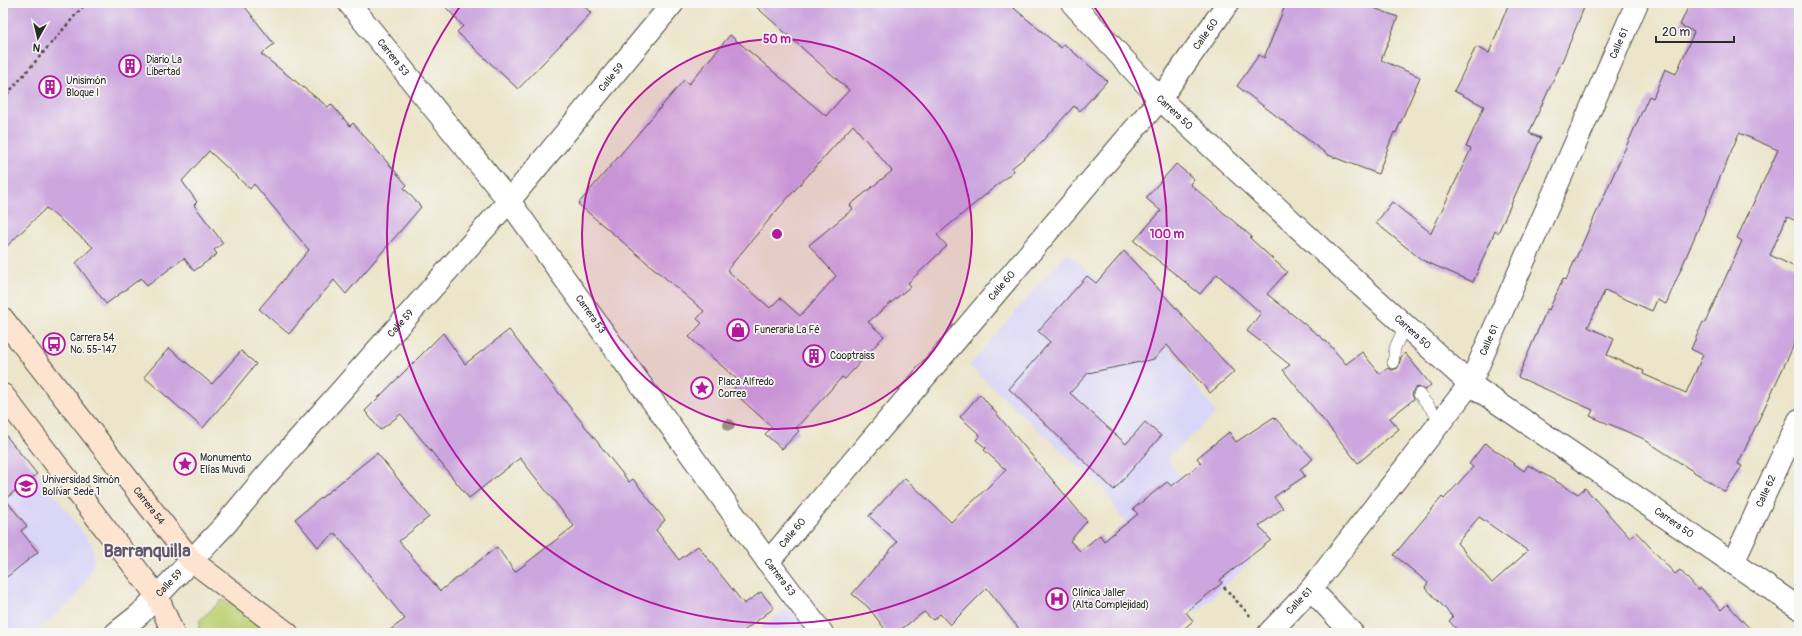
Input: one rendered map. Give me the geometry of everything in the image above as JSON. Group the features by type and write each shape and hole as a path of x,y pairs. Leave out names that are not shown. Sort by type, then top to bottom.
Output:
{"main road":[{"name":"Carrera 54","path":"3,319 191,560 287,633"},
{"path":"3,395 158,596 173,633"}],"street":[{"name":"Carrera 53","path":"349,3 509,201 768,562 822,633"},
{"name":"Calle 59","path":"116,633 140,614 224,526 269,472 509,201 673,3"},
{"name":"Carrera 50","path":"1072,3 1160,99 1358,283 1470,384 1799,608"},
{"name":"Calle 60","path":"768,562 1160,99 1228,3"},
{"name":"Calle 61","path":"1262,627 1311,589 1470,384 1638,3"},
{"name":"Calle 62","path":"1733,563 1799,420"},
{"path":"1311,589 1352,633"}],"lane":[{"path":"1393,363 1395,348 1406,325"},
{"path":"1419,394 1441,421"}],"path":[{"path":"3,99 86,3"},
{"path":"1224,587 1262,627"}],"shaded area":[{"path":"1067,252 1161,336 1216,413 1167,459 1251,561 1196,613 1122,519 1104,490 969,366"},
{"name":"Universidad Simón Bolívar Sede 1","path":"3,426 93,546 94,564 85,583 73,600 35,633 3,633"},
{"path":"790,606 810,633 755,633"}],"green space":[{"path":"222,600 252,611 270,633 198,633 200,620"}],"building":[{"path":"9,3 242,3 274,44 261,54 328,107 331,104 350,126 353,123 407,185 404,188 421,207 346,294 334,280 289,334 259,309 309,250 254,184 250,189 209,151 182,181 197,202 194,205 223,243 214,250 217,254 194,271 184,258 147,286 141,278 106,304 76,263 93,247 46,208 3,250 3,10"},
{"path":"442,3 581,3 591,13 518,89 457,32 463,26"},
{"path":"752,3 1008,3 1061,48 1064,44 1107,81 1080,111 1074,106 1035,149 1012,168 1014,171 937,235 947,246 908,283 911,286 868,322 884,336 845,379 842,377 796,428 799,431 782,449 765,434 772,427 732,391 740,382 689,337 702,323 697,319 704,311 578,204 684,80 689,84 730,35 826,116 849,90","holes":["853,125 892,171 850,205 853,209 809,245 836,276 800,316 780,298 770,308 727,270 778,209"]},
{"path":"1286,3 1376,3 1374,8 1398,17 1381,60 1420,77 1396,133 1394,132 1378,174 1328,155 1237,86 1259,55 1264,58"},
{"path":"1509,3 1586,3 1563,59 1529,133 1541,138 1498,233 1495,231 1473,282 1422,260 1376,223 1392,202 1431,233 1471,149 1466,147 1484,106 1454,91 1476,47 1489,53"},
{"path":"1690,3 1799,3 1799,222 1787,217 1770,255 1799,269 1799,334 1738,464 1742,466 1725,492 1642,438 1590,416 1593,410 1518,377 1547,309 1549,310 1563,279 1566,280 1649,96 1653,98 1665,69 1676,74 1694,32 1680,25","holes":["1739,133 1778,150 1737,238 1742,241 1705,323 1703,322 1691,349 1703,355 1686,393 1643,374 1644,371 1607,355 1614,339 1588,327 1605,290 1652,311 1657,300 1666,304"]},
{"path":"1176,164 1194,179 1190,184 1252,237 1250,238 1287,272 1267,294 1328,343 1346,364 1362,352 1380,374 1388,368 1392,370 1398,368 1401,357 1405,353 1431,385 1425,390 1418,387 1414,389 1412,395 1414,399 1390,418 1399,429 1358,463 1283,370 1290,365 1247,331 1261,313 1217,274 1200,294 1134,241 1161,211 1146,198"},
{"path":"1124,251 1234,372 1210,393 1167,345 1154,359 1088,373 1070,393 1126,444 1145,422 1161,436 1114,490 1009,389 1050,342 1038,331 1087,276 1096,283"},
{"path":"509,330 629,482 633,479 665,520 656,530 679,560 698,546 744,604 761,592 774,608 741,633 386,633 405,619 335,533 318,547 295,519 377,453 429,517 399,541 440,591 497,547 515,572 574,526 520,458 469,498 401,414 380,430 365,411 443,333 465,364"},
{"path":"169,348 212,384 241,351 256,364 203,428 144,377"},
{"path":"980,394 1087,521 1070,541 1080,551 1100,535 1104,541 1138,514 1133,509 1167,482 1172,486 1201,463 1197,458 1229,432 1236,442 1274,417 1313,459 1300,469 1305,476 1274,497 1283,508 1259,526 1271,540 1220,580 1222,583 1186,612 1193,621 1179,633 1022,633 987,588 950,625 940,614 933,620 924,612 896,633 888,633 868,607 852,594 897,542 869,516 905,478 951,522 1006,470 984,450 986,448 976,440 980,435 960,417"},
{"path":"3,432 37,474 5,499 27,526 21,531 38,552 3,580"},
{"path":"1485,443 1524,471 1528,465 1578,494 1585,488 1630,538 1636,532 1675,574 1680,570 1698,590 1701,588 1721,610 1727,604 1754,633 1460,633 1449,621 1453,617 1425,587 1428,583 1394,555 1442,497 1444,499 1473,467 1469,464","holes":["1479,517 1528,551 1492,583 1457,543"]}],"place":[{"name":"Diario La Libertad","path":"130,66"},
{"name":"Unisimón Bloque I","path":"50,87"},
{"name":"Funeraria La Fé","path":"738,330"},
{"name":"Carrera 54 No. 55-147","path":"54,344"},
{"name":"Cooptraiss","path":"814,356"},
{"name":"Placa Alfredo Correa","path":"702,388"},
{"name":"Monumento Elías Muvdi","path":"185,464"},
{"name":"Universidad Simón Bolívar Sede 1","path":"26,486"},
{"name":"Clínica Jaller (Alta Complejidad)","path":"1057,599"}],"district":[{"name":"Barranquilla","path":"147,551"}]}
